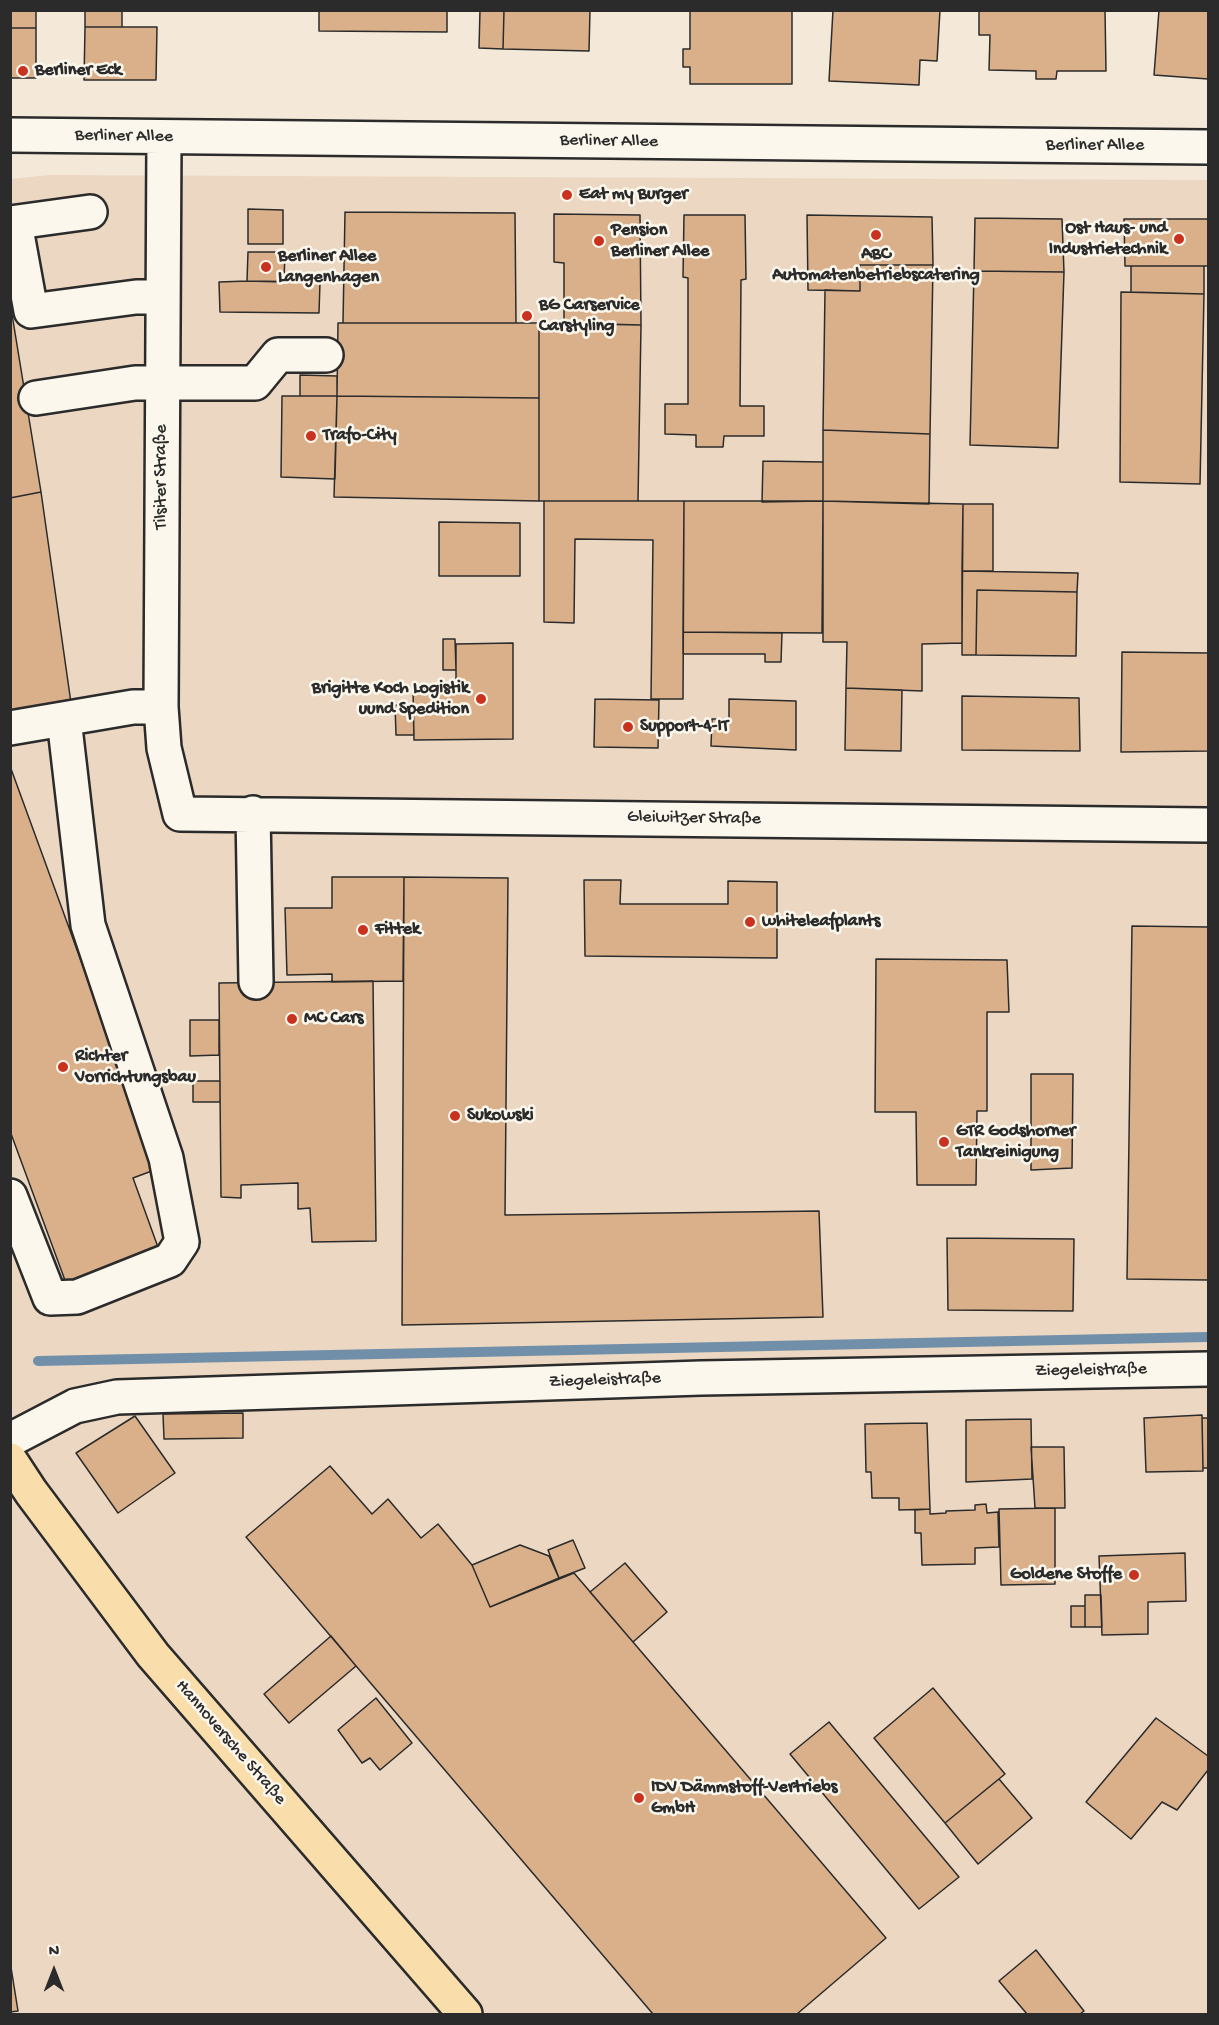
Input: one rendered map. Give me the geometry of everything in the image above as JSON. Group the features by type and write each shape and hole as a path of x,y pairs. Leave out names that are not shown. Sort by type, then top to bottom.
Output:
{"main road":[{"name":"Hannoversche Straße","path":"10,1460 31,1492 153,1655 465,2014"}],"street":[{"name":"Berliner Allee","path":"10,135 1209,147"},
{"name":"Tilsiter Straße","path":"164,138 161,707 164,748 180,814"},
{"path":"90,212 13,223 31,310 136,297 164,297"},
{"path":"36,398 135,383 255,383 278,355 326,355"},
{"path":"10,729 133,707 161,707"},
{"path":"10,1196 50,1298 77,1297 170,1260 182,1242 165,1158 88,925 64,719"},
{"path":"253,813 256,982"},
{"name":"Gleiwitzer Straße","path":"180,814 1209,825"},
{"name":"Ziegeleistraße","path":"10,1440 75,1406 117,1396 701,1378 1209,1369"}],"shaded area":[{"path":"49,175 1208,180 1208,2014 11,2014 11,179"}],"building":[{"path":"10,10 36,10 36,28 10,28"},
{"path":"85,10 122,10 122,27 85,27"},
{"path":"319,10 447,10 447,32 319,31"},
{"path":"480,10 504,10 503,49 479,48"},
{"path":"504,10 590,10 589,51 503,49"},
{"path":"690,10 792,10 792,84 690,84 690,67 683,67 683,49 690,49"},
{"path":"833,10 940,10 937,61 920,60 919,85 829,81"},
{"path":"979,10 1105,10 1106,71 1057,71 1056,79 1036,79 1036,71 989,70 990,35 979,35"},
{"path":"1159,10 1208,10 1208,79 1154,75"},
{"path":"85,27 157,27 156,80 84,80"},
{"path":"10,28 36,28 36,78 10,78"},
{"path":"248,209 283,210 283,244 248,244"},
{"path":"345,212 515,213 516,323 343,323"},
{"path":"554,214 640,215 641,325 564,323 564,263 554,262"},
{"path":"684,215 745,215 746,279 741,280 740,406 764,406 764,436 724,436 723,447 696,447 696,435 665,434 665,404 688,404 688,278 683,277"},
{"path":"807,215 932,217 933,265 860,265 860,291 808,290"},
{"path":"975,218 1062,219 1064,272 974,271"},
{"path":"1124,219 1208,219 1208,266 1125,266"},
{"name":"Berliner Allee Langenhagen","path":"248,252 285,252 284,282 247,281"},
{"path":"860,265 933,265 930,434 823,430 825,290 860,291"},
{"path":"1131,266 1204,266 1204,294 1131,292"},
{"path":"974,271 1064,272 1058,448 970,445"},
{"path":"219,282 320,282 319,313 220,312"},
{"path":"1121,292 1204,294 1200,484 1120,482"},
{"path":"10,302 41,492 10,498"},
{"path":"338,323 539,323 539,398 337,396"},
{"path":"539,323 641,325 638,501 539,501"},
{"path":"300,375 337,376 337,396 300,396"},
{"path":"282,396 337,396 335,479 281,477"},
{"path":"337,396 539,398 539,501 334,497"},
{"path":"823,430 930,434 929,504 823,501"},
{"path":"763,461 823,462 823,501 762,502"},
{"path":"41,492 71,703 10,712 10,498"},
{"path":"544,501 684,501 683,699 651,699 653,540 575,539 574,623 544,622"},
{"path":"684,501 823,501 822,633 683,632"},
{"path":"823,501 963,504 962,643 922,644 922,691 846,688 847,642 823,642"},
{"path":"963,504 993,504 993,571 962,571"},
{"path":"439,522 520,523 520,576 439,576"},
{"path":"962,571 1078,573 1077,592 977,590 976,655 962,655"},
{"path":"977,590 1077,592 1076,656 976,655"},
{"path":"683,632 782,633 781,662 765,662 765,654 683,654"},
{"path":"443,639 455,639 456,670 443,670"},
{"path":"513,643 513,739 414,740 413,689 456,689 456,644"},
{"path":"1122,652 1208,653 1208,751 1121,752"},
{"path":"846,688 902,690 901,751 845,750"},
{"path":"962,696 1079,698 1080,751 962,750"},
{"path":"595,699 659,700 658,748 594,747"},
{"path":"729,699 796,701 796,750 711,746 712,719 729,719"},
{"path":"395,705 413,706 414,735 396,735"},
{"path":"10,766 157,1169 133,1178 159,1250 66,1283 10,1131"},
{"path":"332,877 404,877 403,981 332,982 332,974 287,975 285,908 332,908"},
{"path":"404,877 508,878 505,1215 819,1211 823,1317 402,1325"},
{"path":"584,880 621,880 620,904 728,904 728,881 777,882 777,958 585,956"},
{"path":"1132,926 1208,927 1208,1280 1127,1279"},
{"path":"876,959 1007,960 1009,1012 987,1012 987,1111 977,1111 976,1185 917,1185 916,1112 875,1112"},
{"path":"373,981 376,1241 312,1242 310,1208 298,1209 298,1183 241,1185 241,1198 221,1197 219,983"},
{"path":"190,1020 219,1020 219,1055 190,1056"},
{"path":"1031,1074 1073,1074 1072,1168 1031,1170"},
{"path":"193,1081 220,1081 220,1102 193,1102"},
{"path":"947,1238 1074,1239 1073,1311 948,1310"},
{"path":"243,1413 243,1438 164,1439 163,1414"},
{"path":"1202,1415 1203,1471 1146,1472 1144,1418"},
{"path":"135,1416 175,1473 118,1513 76,1453"},
{"path":"1202,1418 1208,1418 1208,1468 1203,1468"},
{"path":"1031,1419 1032,1479 966,1482 966,1420"},
{"path":"927,1423 930,1509 899,1510 899,1498 872,1498 871,1472 866,1472 865,1424"},
{"path":"1031,1447 1064,1447 1065,1508 1035,1508"},
{"path":"330,1466 372,1514 388,1499 421,1538 438,1524 472,1565 490,1607 574,1573 886,1938 797,2014 653,2014 246,1537"},
{"path":"986,1504 987,1513 998,1512 999,1547 975,1548 975,1564 922,1565 921,1533 915,1533 915,1510 930,1509 930,1514 946,1513 946,1511 975,1510 975,1505"},
{"path":"1055,1508 1055,1584 1001,1585 999,1509"},
{"path":"573,1540 585,1568 559,1578 548,1550"},
{"path":"520,1545 549,1556 559,1578 490,1607 472,1565"},
{"path":"1185,1553 1186,1601 1148,1602 1148,1634 1102,1635 1099,1556"},
{"path":"625,1563 667,1612 633,1642 590,1592"},
{"path":"1085,1595 1101,1595 1102,1627 1085,1627"},
{"path":"1071,1606 1085,1606 1085,1627 1071,1627"},
{"path":"331,1636 356,1666 289,1723 264,1694"},
{"path":"933,1688 1005,1774 945,1823 874,1738"},
{"path":"376,1698 412,1743 380,1770 370,1758 362,1763 338,1730"},
{"path":"1156,1718 1208,1756 1208,1770 1177,1810 1162,1802 1131,1839 1086,1802"},
{"path":"829,1722 959,1877 919,1909 790,1754"},
{"path":"999,1779 1032,1818 978,1864 945,1823"},
{"path":"1036,1950 1084,2011 1080,2014 1027,2014 999,1981"},
{"path":"10,1961 18,2011 10,2012"}],"waterway":[{"path":"38,1361 1208,1337"}],"place":[{"name":"Berliner Eck","path":"23,71"},
{"name":"Eat my Burger","path":"567,195"},
{"name":"ABC Automatenbetriebscatering","path":"876,235"},
{"name":"Ost Haus- und Industrietechnik","path":"1179,239"},
{"name":"Pension Berliner Allee","path":"599,241"},
{"name":"Berliner Allee Langenhagen","path":"266,267"},
{"name":"BG Carservice Carstyling","path":"527,316"},
{"name":"Trafo-City","path":"311,436"},
{"name":"Brigitte Koch Logistik uund Spedition","path":"481,699"},
{"name":"Support-4-IT","path":"628,727"},
{"name":"whiteleafplants","path":"750,922"},
{"name":"Fittek","path":"363,930"},
{"name":"MC Cars","path":"292,1019"},
{"name":"Richter Vorrichtungsbau","path":"63,1067"},
{"name":"Sukowski","path":"455,1116"},
{"name":"GTR Godshorner Tankreinigung","path":"944,1142"},
{"name":"Goldene Stoffe","path":"1134,1575"},
{"name":"IDV Dämmstoff-Vertriebs GmbH","path":"639,1798"}]}
